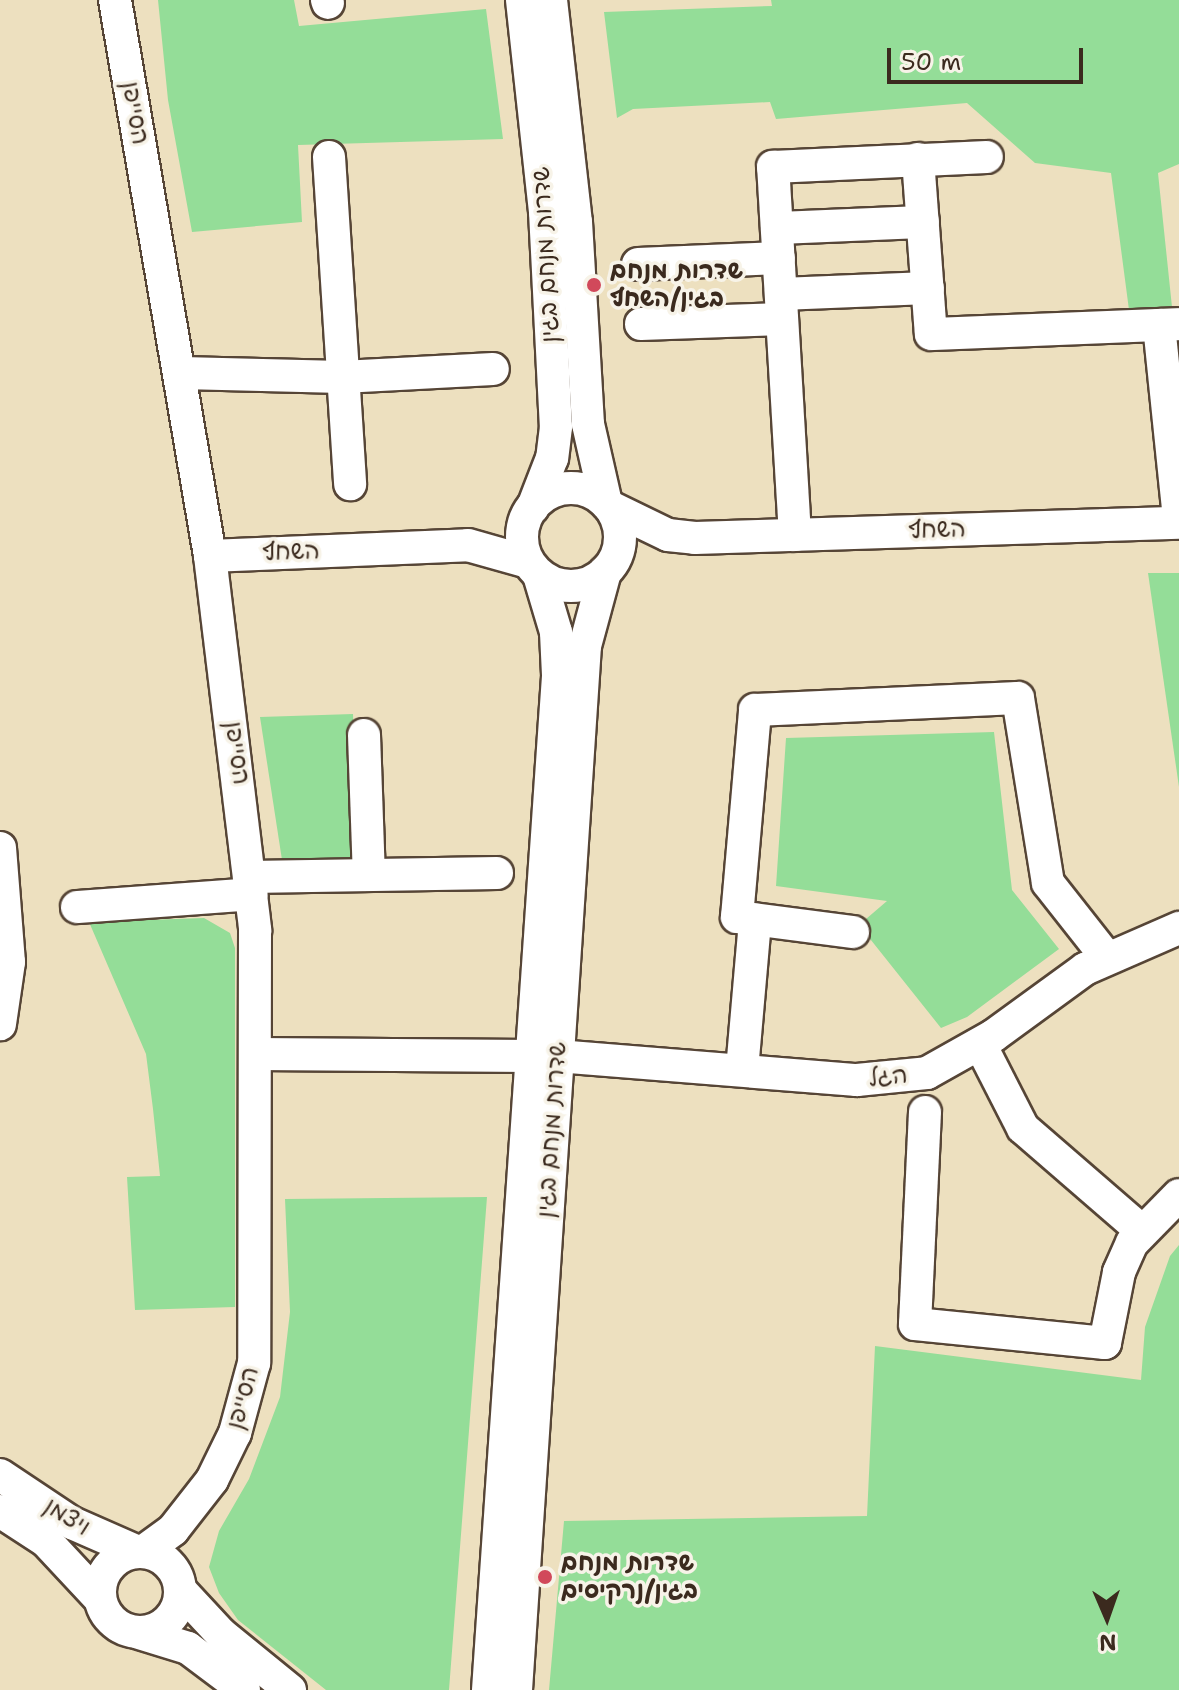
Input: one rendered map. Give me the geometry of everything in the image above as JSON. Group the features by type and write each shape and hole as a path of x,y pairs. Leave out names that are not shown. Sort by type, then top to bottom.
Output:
{"street":[{"name":"הסייפן","path":"115,0 182,373 210,556 251,886 255,1054 254,1363 235,1433 198,1502 173,1530 140,1552"},
{"name":"שדרות מנחם בגין","path":"522,0 542,166 556,427 552,458 529,514"},
{"name":"שדרות מנחם בגין","path":"551,0 576,222 588,424 608,505"},
{"path":"329,157 350,484"},
{"path":"795,535 773,167 987,157"},
{"path":"918,159 931,334 1169,325 1179,521"},
{"path":"638,264 923,222"},
{"path":"641,324 928,288"},
{"path":"182,373 342,377 493,369"},
{"path":"569,488 608,505 621,536 609,569 570,587 533,568 522,546 529,514 553,491 569,488"},
{"name":"השחף","path":"608,505 668,535 695,538 1179,521"},
{"name":"השחף","path":"468,545 529,514"},
{"name":"השחף","path":"609,569 695,538"},
{"name":"השחף","path":"210,556 468,545 533,568"},
{"name":"שדרות מנחם בגין","path":"516,1690 558,663 556,632 533,568"},
{"name":"שדרות מנחם בגין","path":"488,1690 544,1056 585,646 609,569"},
{"path":"853,932 737,917 755,710 1018,698 1048,883 1107,958"},
{"path":"364,735 369,875"},
{"path":"0,848 9,962 0,1024"},
{"path":"77,907 369,875 497,873"},
{"path":"742,1070 755,920"},
{"name":"הגל","path":"255,1054 544,1056 893,1080 927,1073 980,1044 1107,958 1179,928"},
{"path":"980,1044 1023,1128 1142,1231"},
{"path":"925,1112 915,1324 1105,1343 1119,1272 1142,1231 1179,1195"},
{"name":"ויצמן","path":"0,1475 72,1523 140,1552"},
{"name":"הסייפן","path":"180,1586 198,1502"},
{"name":"ויצמן","path":"0,1511 46,1541 100,1599"},
{"path":"244,1690 188,1648 113,1623 100,1599 104,1572 113,1561 140,1552 162,1558 180,1586 221,1634 290,1690"},
{"path":"139,1633 164,1625 176,1610 180,1586"}],"green space":[{"path":"158,0 294,0 299,26 486,9 503,139 298,145 302,222 192,232 168,100"},
{"path":"771,0 1179,0 1179,164 1158,173 1172,307 1129,310 1111,173 1035,163 967,103 776,119 770,102 633,109 617,118 604,12 772,6"},
{"path":"1148,573 1179,573 1179,787"},
{"path":"353,714 358,860 282,860 260,717"},
{"path":"994,732 1012,890 1059,949 967,1017 941,1028 859,925 887,901 776,886 786,738"},
{"path":"204,918 230,933 235,948 235,1307 135,1310 127,1177 160,1176 153,1109 146,1054 89,922"},
{"path":"487,1197 449,1690 326,1690 238,1620 219,1593 209,1567 219,1531 249,1479 280,1397 290,1312 285,1199"},
{"path":"1179,1245 1179,1690 549,1690 564,1521 867,1516 875,1346 1141,1380 1145,1327 1170,1256"}],"place":[{"name":"שדרות מנחם בגין/השחף","path":"594,285"},
{"name":"שדרות מנחם בגין/נרקיסים","path":"545,1577"}]}
